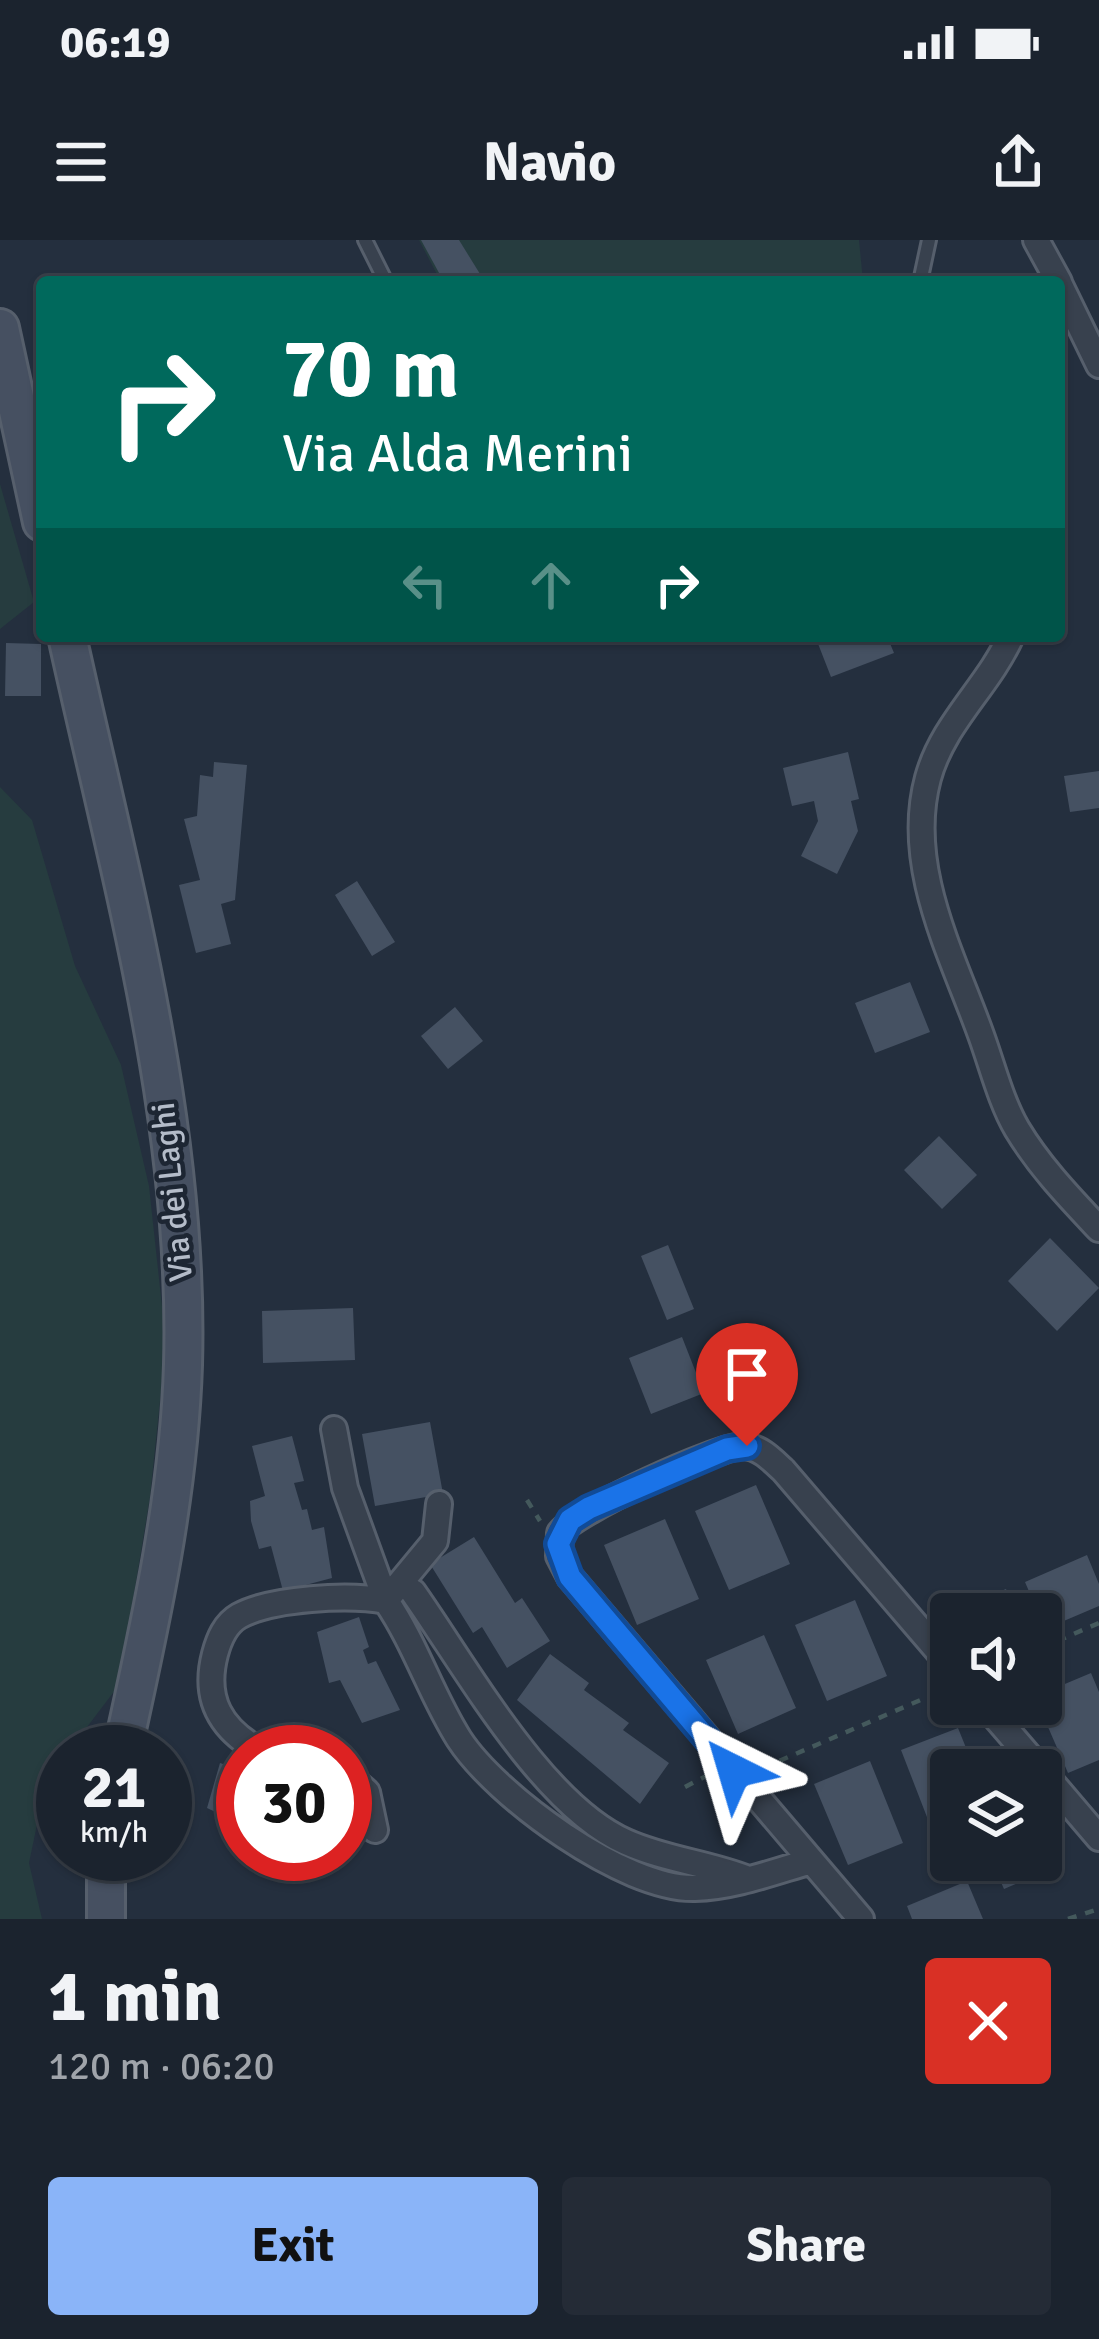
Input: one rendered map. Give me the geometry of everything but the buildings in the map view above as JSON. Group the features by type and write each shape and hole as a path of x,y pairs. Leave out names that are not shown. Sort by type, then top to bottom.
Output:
{"main road":[{"path":"0,328 36,494"},
{"name":"Via dei Laghi","path":"68,642 158,1076 183,1289 174,1471 127,1725"},
{"path":"106,1881 106,1919"}],"street":[{"path":"1036,240 1055,276"},
{"path":"1057,240 1057,276"},
{"path":"1065,296 1099,365"},
{"path":"1008,642 997,669 951,724 928,778 920,832 929,892 1014,1124 1043,1168 1099,1229"},
{"path":"334,1430 345,1488 386,1601 462,1744 519,1800 588,1849 654,1882 694,1888 811,1861"},
{"path":"862,1919 561,1562 560,1533 578,1514 727,1449 754,1448 790,1477 930,1641"},
{"path":"386,1601 433,1544 439,1504"},
{"path":"413,1592 544,1778 573,1808 625,1842 748,1879"},
{"path":"227,1725 213,1705 209,1679 225,1629 253,1611 347,1597 386,1601"},
{"path":"1002,1725 1023,1749"},
{"path":"1062,1795 1099,1838"},
{"path":"372,1816 375,1830"}],"lane":[{"path":"364,240 383,276"},
{"path":"921,276 929,240"}],"path":[{"path":"1062,1639 1099,1623"},
{"path":"740,1778 930,1696"},
{"path":"1068,1919 1099,1909"}],"green space":[{"path":"419,240 859,240 863,276 438,276"},
{"path":"0,484 34,602 0,629"},
{"path":"0,787 32,820 75,966 121,1065 149,1186 166,1343 150,1497 119,1685 89,1725 36,1725 36,1829 29,1863 42,1919 0,1919"}],"route":[{"path":"734,1771 570,1577 558,1544 564,1526 589,1508 727,1449 747,1446"}]}
